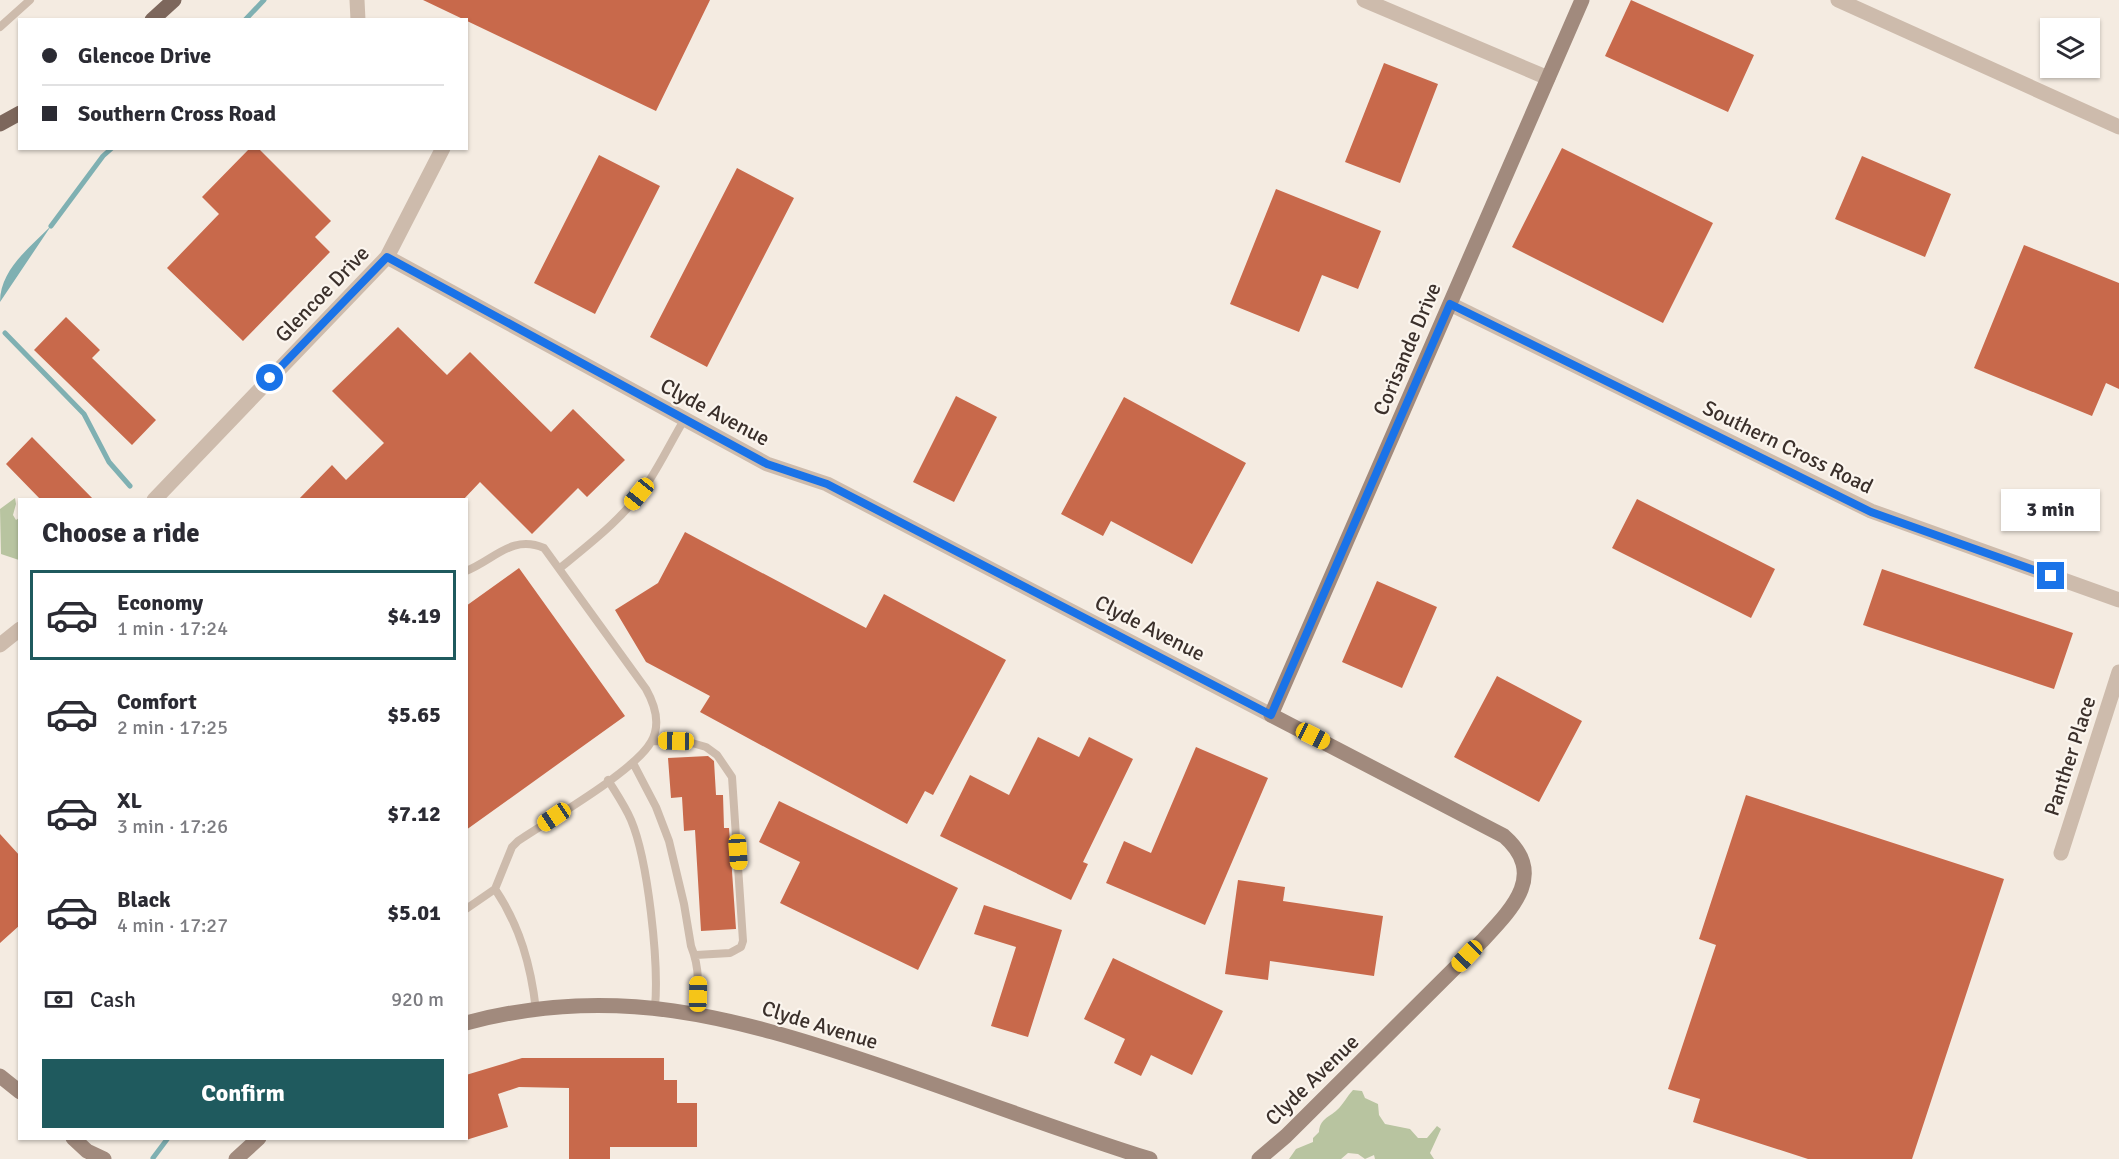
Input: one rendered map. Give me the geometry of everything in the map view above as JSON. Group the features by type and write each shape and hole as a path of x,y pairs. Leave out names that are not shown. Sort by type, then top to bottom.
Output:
{"main road":[{"path":"154,18 174,0"},
{"path":"0,124 18,114"}],"street":[{"path":"357,0 358,18"},
{"path":"1364,0 1548,78"},
{"name":"Corisande Drive","path":"1271,715 1582,0"},
{"path":"1838,0 2119,127"},
{"name":"Glencoe Drive","path":"156,498 387,257 442,150"},
{"name":"Clyde Avenue","path":"387,257 767,464 827,484 1504,836 1516,847 1525,862 1525,875 1509,912 1286,1137 1259,1159"},
{"name":"Southern Cross Road","path":"1450,304 1871,512 2119,600"},
{"path":"0,645 18,631"},
{"name":"Panther Place","path":"2061,853 2119,672"},
{"name":"Clyde Avenue","path":"468,1023 536,1010 581,1005 655,1007 695,1013 809,1042 1150,1159"},
{"path":"0,1076 18,1090"},
{"path":"75,1140 88,1155 104,1159"},
{"path":"236,1159 257,1140"}],"lane":[{"path":"0,27 30,0"},
{"path":"560,568 605,531 628,508 649,481 684,420"},
{"path":"468,570 504,548 525,544 544,548 652,699 656,727 652,741 633,763 518,841 508,857 502,878 495,889 468,908"},
{"path":"652,741 692,743 706,747 726,765 735,790 743,941 741,947 730,953 696,955"},
{"path":"633,763 666,833 681,887 691,946 696,955 698,978 695,1013"},
{"path":"608,780 631,820 640,849 656,966 655,1007"},
{"path":"495,889 518,930 531,975 536,1010"}],"green space":[{"path":"15,498 13,515 16,520 18,519 18,560 1,554 0,509"},
{"path":"1353,1090 1362,1091 1365,1098 1378,1104 1379,1115 1385,1124 1410,1129 1418,1138 1427,1138 1437,1126 1441,1129 1430,1153 1434,1159 1375,1159 1374,1155 1365,1159 1358,1154 1348,1153 1341,1159 1289,1159 1296,1149 1313,1142 1323,1121 1339,1108"}],"water":[{"path":"51,226 0,302 1,290 10,270 25,251"}],"building":[{"path":"423,0 710,0 656,111 468,21 468,18 461,18"},
{"path":"1631,0 1754,55 1728,112 1605,56"},
{"path":"1384,63 1438,84 1400,183 1345,162"},
{"path":"1562,148 1713,223 1663,323 1512,247"},
{"path":"248,150 260,150 331,221 315,237 330,252 243,341 167,268 219,214 202,197"},
{"path":"599,155 660,186 595,314 534,283"},
{"path":"1862,156 1951,194 1925,257 1835,219"},
{"path":"737,168 794,198 707,367 650,337"},
{"path":"1276,189 1381,231 1358,289 1322,275 1299,332 1230,304"},
{"path":"2024,245 2119,283 2119,389 2106,383 2092,416 1974,368"},
{"path":"66,317 100,350 92,358 156,420 132,445 34,350"},
{"path":"398,327 447,375 470,352 551,432 573,409 625,460 587,497 578,488 532,534 480,482 465,498 300,498 332,465 346,480 384,443 332,391"},
{"path":"956,396 997,417 954,502 913,482"},
{"path":"1124,397 1246,463 1192,564 1111,521 1103,536 1061,514"},
{"path":"32,437 92,498 39,498 6,464"},
{"path":"1637,499 1775,569 1751,618 1612,548"},
{"path":"685,532 866,628 884,594 1006,660 933,795 925,791 907,824 700,712 710,696 646,662 615,610 658,583"},
{"path":"519,568 625,716 468,829 468,605"},
{"path":"1882,569 2073,633 2054,689 1863,625"},
{"path":"1377,581 1437,607 1402,688 1342,662"},
{"path":"1497,676 1582,721 1539,802 1454,757"},
{"path":"1038,737 1079,757 1089,737 1133,759 1083,862 1088,864 1071,900 940,836 970,775 1009,795"},
{"path":"1196,747 1268,778 1205,925 1106,883 1124,841 1151,853"},
{"path":"708,756 714,761 716,795 723,795 724,828 729,828 736,929 701,931 695,830 684,831 682,797 671,798 668,758"},
{"path":"1746,795 2004,879 1912,1159 1808,1159 1693,1122 1700,1099 1668,1089 1716,945 1699,939"},
{"path":"779,801 958,888 918,970 780,903 800,862 759,842"},
{"path":"0,834 18,854 18,927 0,943"},
{"path":"1238,880 1285,887 1283,901 1383,916 1374,976 1270,961 1268,980 1225,974"},
{"path":"984,905 1062,930 1028,1037 991,1026 1016,947 974,934"},
{"path":"1113,958 1223,1011 1192,1075 1151,1055 1141,1076 1114,1063 1125,1039 1084,1019"},
{"path":"522,1058 664,1058 664,1080 677,1080 677,1103 697,1103 697,1147 610,1147 610,1159 569,1159 569,1088 519,1087 498,1094 508,1127 468,1139 468,1074"}],"waterway":[{"path":"247,18 264,0"},
{"path":"51,226 110,150"},
{"path":"5,333 84,414 109,462 130,486"},
{"path":"153,1158 166,1140"}],"route":[{"path":"270,378 387,257 767,464 827,484 1271,715 1450,304 1871,512 2051,576"}]}
